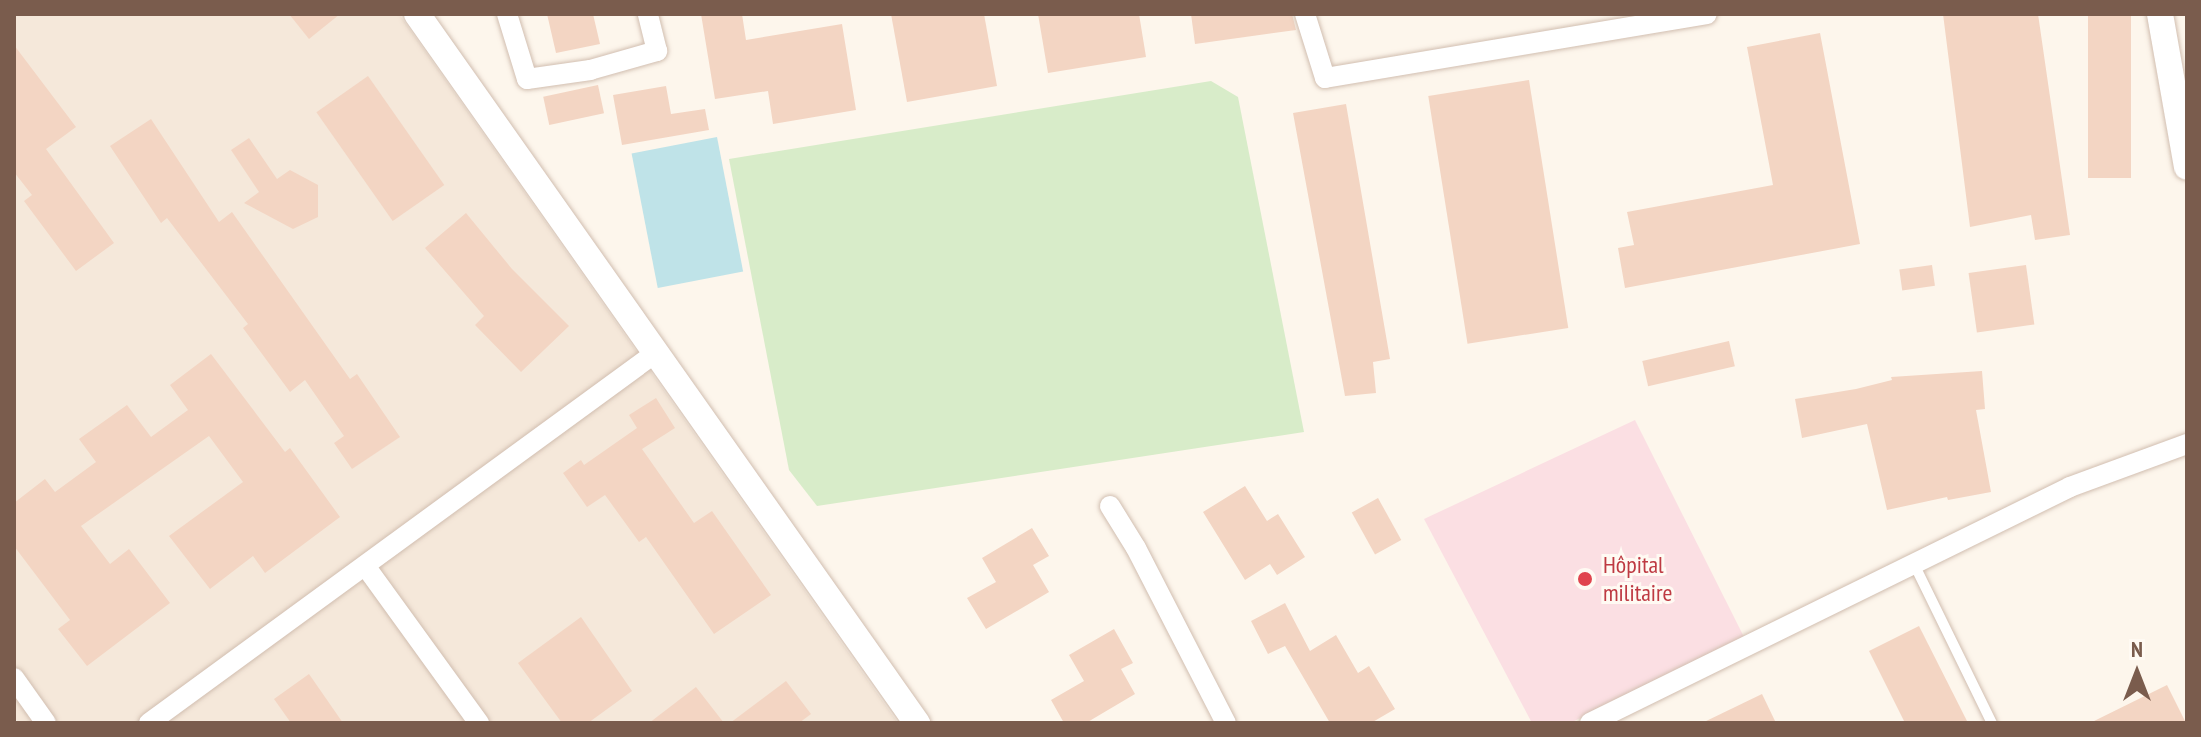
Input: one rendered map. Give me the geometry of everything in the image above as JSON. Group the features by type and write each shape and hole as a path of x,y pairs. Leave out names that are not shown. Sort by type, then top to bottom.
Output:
{"street":[{"path":"417,14 658,351 917,723"},
{"path":"507,14 527,79 590,70 657,51 648,14"},
{"path":"1305,14 1325,78 1707,14"},
{"path":"2160,14 2187,167"},
{"path":"149,723 658,351"},
{"path":"1596,722 2070,487 2187,444"},
{"path":"1110,506 1136,548 1182,644 1226,723"},
{"path":"366,567 479,723"},
{"path":"14,678 46,723"}],"lane":[{"path":"1914,564 1992,723"}],"shaded area":[{"path":"14,14 399,14 898,723 18,723 14,717"},
{"name":"Hôpital militaire","path":"1635,420 1745,639 1570,723 1532,723 1424,519"}],"green space":[{"path":"1211,81 1238,97 1304,432 817,506 789,470 729,159"}],"water":[{"path":"717,137 743,271 658,288 632,154"}],"building":[{"path":"289,14 340,14 309,39"},
{"path":"547,14 593,14 600,44 556,53"},
{"path":"701,14 742,14 746,40 842,24 856,110 773,124 768,91 715,99"},
{"path":"891,14 984,14 997,86 907,102"},
{"path":"1038,14 1139,14 1146,57 1048,73"},
{"path":"1191,14 1292,14 1296,30 1195,44"},
{"path":"1943,14 2038,14 2070,235 2035,240 2031,215 1970,227"},
{"path":"2088,14 2131,14 2131,178 2088,178"},
{"path":"1820,33 1860,244 1625,288 1618,248 1634,245 1627,212 1773,185 1747,47"},
{"path":"14,45 76,127 46,149 114,243 76,271 24,201 32,195 14,172"},
{"path":"368,76 444,185 393,221 316,112"},
{"path":"1529,80 1568,328 1468,344 1428,96"},
{"path":"598,85 604,113 549,125 543,97"},
{"path":"666,86 671,114 705,109 709,130 622,145 613,95"},
{"path":"1346,104 1390,359 1373,362 1376,393 1345,396 1293,113"},
{"path":"151,119 219,222 232,212 350,379 357,374 400,437 352,469 334,443 344,436 305,380 290,392 243,328 248,324 167,218 161,223 110,146"},
{"path":"249,138 277,179 290,170 318,185 318,217 293,229 244,203 259,192 231,150"},
{"path":"466,213 512,269 569,326 521,372 475,325 484,316 425,248"},
{"path":"1932,265 1935,286 1902,290 1899,270"},
{"path":"2026,265 2034,324 1977,332 1969,273"},
{"path":"1729,341 1735,366 1648,386 1642,361"},
{"path":"211,354 285,452 290,448 340,517 265,573 253,556 210,589 169,536 243,482 209,436 81,526 110,564 129,549 170,603 87,666 58,629 70,620 14,546 14,503 45,479 55,492 96,462 79,439 127,405 151,437 188,410 170,385"},
{"path":"1982,371 1985,409 1976,410 1991,492 1948,500 1947,497 1887,510 1867,424 1802,438 1795,399 1856,389 1892,380 1891,377"},
{"path":"656,398 675,428 642,449 694,523 712,511 771,595 714,634 646,537 639,542 605,495 587,507 563,473 581,460 584,465 637,428 629,415"},
{"path":"1245,486 1267,521 1278,514 1305,557 1277,575 1270,564 1245,580 1203,512"},
{"path":"1378,498 1401,540 1375,555 1352,513"},
{"path":"1032,528 1049,556 1033,565 1049,592 986,629 967,598 996,582 982,558"},
{"path":"1285,603 1310,651 1336,635 1358,673 1369,666 1395,709 1371,723 1330,723 1285,646 1268,654 1251,621"},
{"path":"581,617 632,691 588,723 562,723 518,663"},
{"path":"1919,626 1968,723 1905,723 1869,651"},
{"path":"1114,629 1133,663 1121,669 1135,694 1086,723 1064,723 1051,700 1084,681 1069,655"},
{"path":"309,674 343,723 291,723 274,699"},
{"path":"786,681 811,714 799,723 730,723"},
{"path":"2167,685 2186,723 2090,723"},
{"path":"696,687 724,723 649,723"},
{"path":"1762,694 1776,723 1702,723"}],"place":[{"name":"Hôpital militaire","path":"1585,579"}]}
